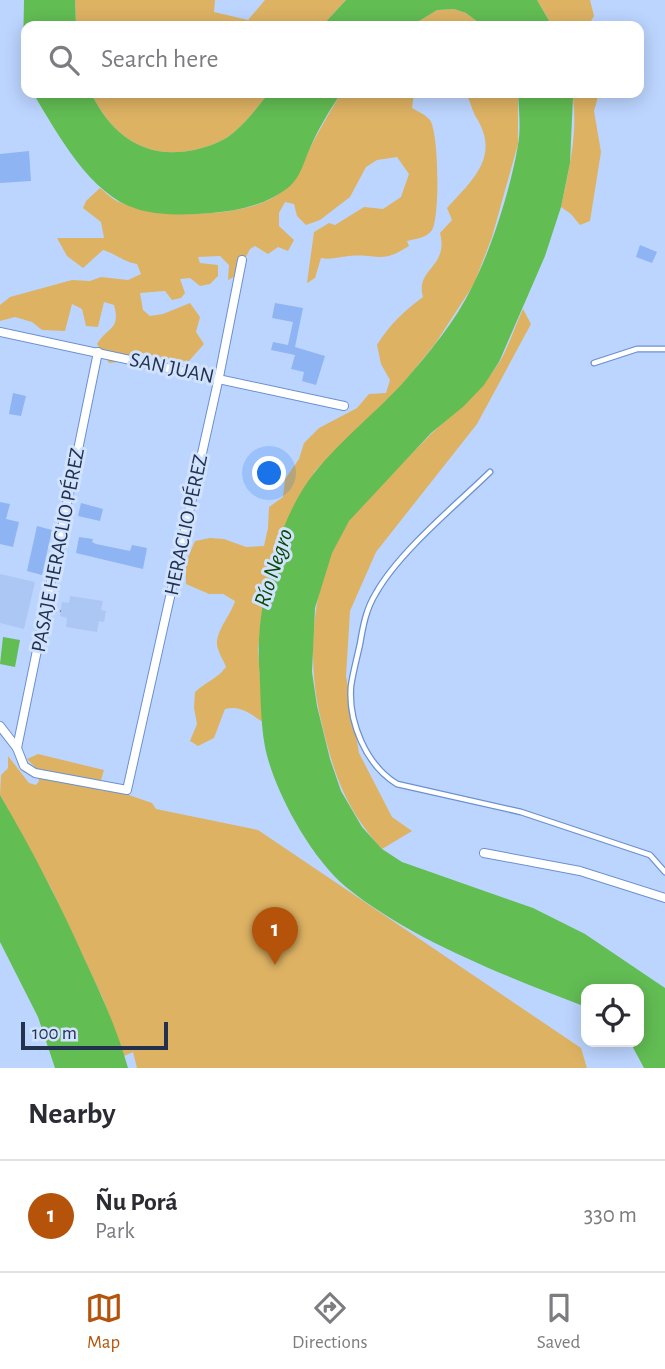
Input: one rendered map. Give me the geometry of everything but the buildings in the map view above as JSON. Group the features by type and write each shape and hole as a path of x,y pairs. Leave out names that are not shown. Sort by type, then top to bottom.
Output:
{"street":[{"name":"HERACLIO PÉREZ","path":"17,748 24,766 35,772 127,790 219,377 242,260"},
{"name":"SAN JUAN","path":"0,332 344,406"},
{"name":"PASAJE HERACLIO PÉREZ","path":"17,748 98,352"},
{"path":"0,726 17,748"},
{"path":"484,853 580,871 665,898"}],"lane":[{"path":"594,363 637,349 665,349"},
{"path":"490,472 396,567 376,592 366,612 351,687 353,717 364,746 385,776 397,784 521,812 650,855 665,872"}],"shaded area":[{"path":"75,0 215,0 214,12 248,20 265,0 346,0 327,21 76,21"},
{"path":"537,0 590,0 594,16 591,21 549,21"},
{"path":"454,9 466,13 476,21 419,21 437,10"},
{"path":"94,98 265,98 238,129 220,142 176,152 145,148 132,141 120,133"},
{"path":"338,98 413,98 412,108 430,120 435,141 436,209 432,230 421,238 407,241 409,246 385,257 359,255 321,258 315,278 307,283 314,232 329,223 335,225 364,207 383,209 401,197 409,174 397,157 377,160 366,167 350,197 320,220 306,225 297,216 294,204 285,202 279,213 279,226 294,240 288,251 278,247 268,254 255,246 250,249 236,276 228,280 229,265 220,256 198,257 200,263 218,265 218,276 210,284 200,286 190,278 180,279 185,293 181,298 172,300 165,291 140,293 143,310 150,316 163,314 190,303 200,317 196,332 204,344 189,361 143,353 127,361 109,363 97,344 112,328 116,313 114,305 104,302 98,327 86,326 82,309 72,304 65,331 42,330 32,322 15,317 0,321 0,305 10,297 72,280 90,281 101,277 128,280 141,274 137,264 103,250 83,268 67,256 57,238 104,238 101,222 83,208 86,201 100,188 117,201 154,211 200,214 245,208 265,202 286,188 295,177"},
{"path":"468,98 518,98 518,144 492,237 474,284 435,344 401,386 315,471 281,533 262,610 258,650 263,722 241,709 225,709 214,738 198,746 190,741 197,724 195,692 226,667 217,639 235,601 223,594 209,594 186,584 186,562 195,541 224,539 246,547 264,546 269,507 283,497 285,479 299,459 304,443 319,428 357,408 369,394 386,393 390,380 381,364 377,345 398,318 423,297 424,280 440,254 440,233 452,220 447,208 466,188 480,167 486,144"},
{"path":"573,98 598,98 594,111 601,152 590,221 580,225 561,207 574,136"},
{"path":"523,309 531,324 477,424 376,552 350,611 346,676 359,753 392,817 412,831 382,849 358,818 341,787 320,716 313,667 313,641 320,589 327,565 349,521 492,373 503,356"},
{"path":"0,574 35,582 24,629 0,623"},
{"path":"70,596 103,601 101,610 106,611 104,622 99,621 97,632 66,627 67,618 60,616 62,602 69,603"},
{"path":"38,754 104,770 98,790 123,793 152,803 156,809 258,830 581,1048 587,1068 137,1068 133,1052 124,1056 103,999 52,890 0,795 1,775 8,768 8,756 29,783 36,785 39,781 36,768 27,759"}],"water":[{"path":"24,0 75,0 76,21 24,21"},
{"path":"346,0 537,0 549,21 476,21 466,13 454,9 437,10 419,21 327,21"},
{"path":"36,98 94,98 109,121 132,141 145,148 176,152 220,142 238,129 265,98 338,98 317,134 300,173 290,186 263,202 222,212 155,213 120,202 90,177"},
{"name":"Río Negro","path":"518,98 573,98 570,163 561,207 545,256 499,362 484,385 464,406 431,433 349,521 332,553 315,608 312,672 317,706 341,791 362,827 382,849 402,862 533,908 585,934 665,988 665,1068 644,1068 633,1047 644,1047 644,984 581,984 581,1005 461,956 400,924 346,887 320,859 296,823 277,783 263,737 259,665 261,616 272,564 290,514 315,472 422,361 466,298 480,270 500,216 519,139"},
{"path":"3,637 20,640 15,667 0,664"},
{"path":"0,795 74,937 108,1012 128,1068 55,1068 38,1017 0,942"}],"place":[{"name":"Ñu Porá","path":"275,965"}]}
